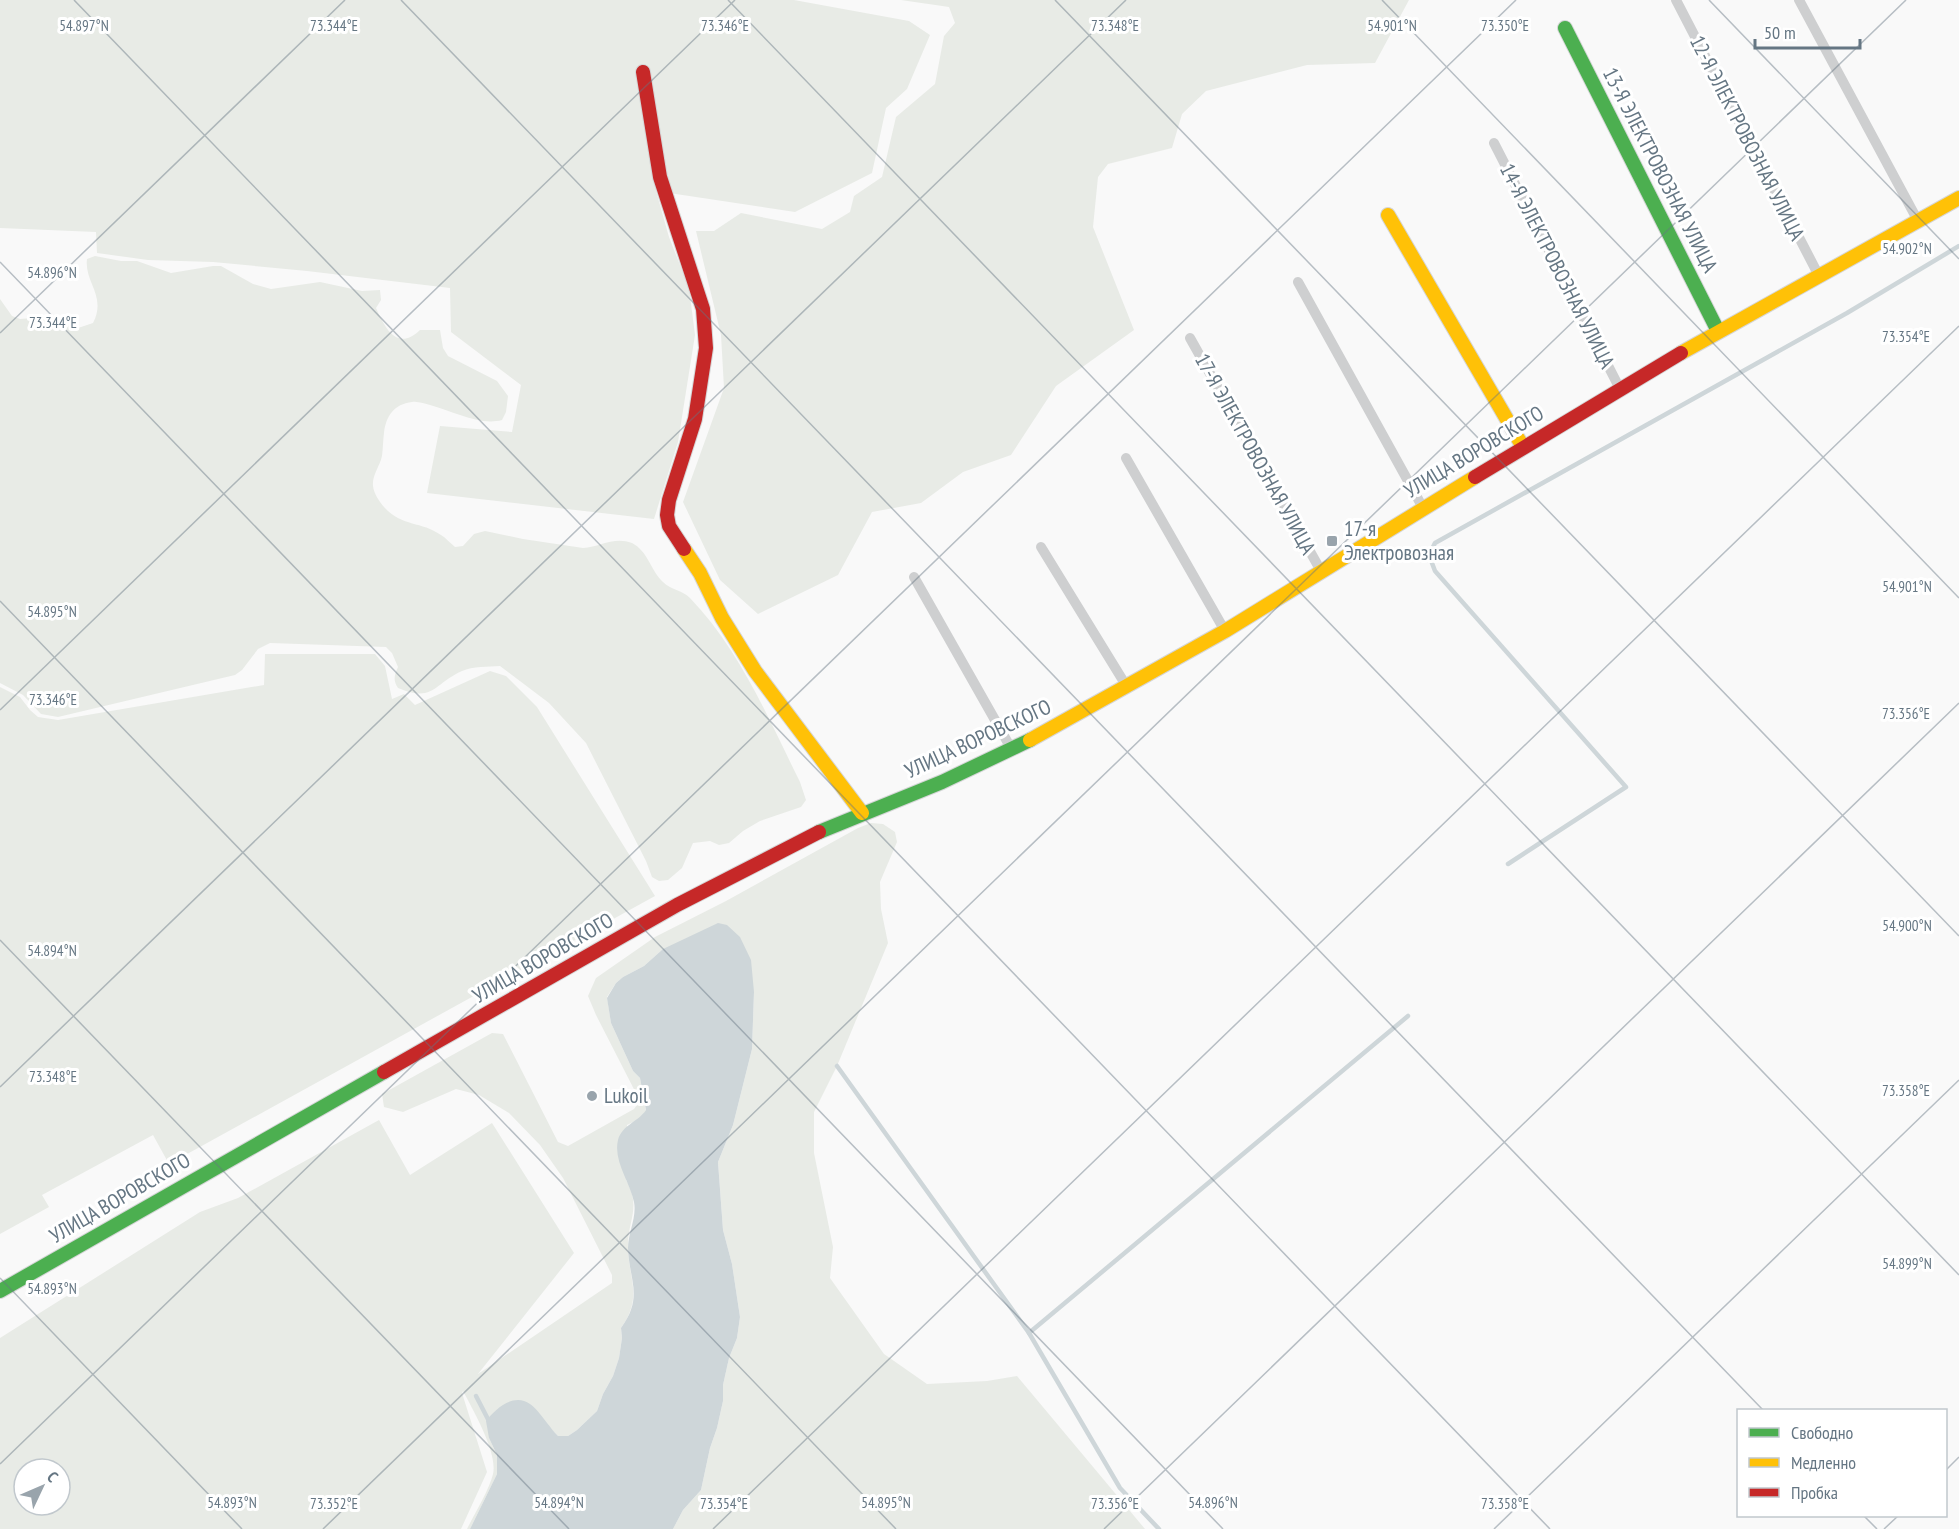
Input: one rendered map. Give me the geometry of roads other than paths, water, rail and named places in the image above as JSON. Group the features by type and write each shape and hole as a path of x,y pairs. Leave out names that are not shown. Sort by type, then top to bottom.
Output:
{"main road":[{"name":"13-Я ЭЛЕКТРОВОЗНАЯ УЛИЦА","path":"1565,28 1718,331"},
{"path":"644,72 660,177 703,309 706,348 695,419 669,501 667,515 669,526 700,573 722,618 755,671 862,813"},
{"name":"УЛИЦА ВОРОВСКОГО","path":"0,1291 677,905 814,834 942,782 1012,750 1127,687 1225,631 1523,447 1718,331 1959,198"},
{"path":"1388,214 1523,447"}],"street":[{"name":"12-Я ЭЛЕКТРОВОЗНАЯ УЛИЦА","path":"1676,0 1819,276"},
{"path":"1799,0 1918,221"},
{"name":"14-Я ЭЛЕКТРОВОЗНАЯ УЛИЦА","path":"1494,143 1620,389"},
{"path":"1298,282 1423,508"},
{"name":"17-Я ЭЛЕКТРОВОЗНАЯ УЛИЦА","path":"1190,338 1321,571"},
{"path":"1126,458 1225,631"},
{"path":"1041,547 1127,687"},
{"path":"914,577 1012,750"}],"waterway":[{"path":"1508,864 1626,787 1435,571 1429,555 1435,543 1847,313 1959,246"},
{"path":"1029,1333 1408,1016"},
{"path":"837,1066 1029,1333 1120,1488 1159,1529"},
{"path":"476,1396 490,1423"}],"place":[{"name":"17-я Электровозная","path":"1332,541"},
{"name":"Lukoil","path":"592,1096"}]}
